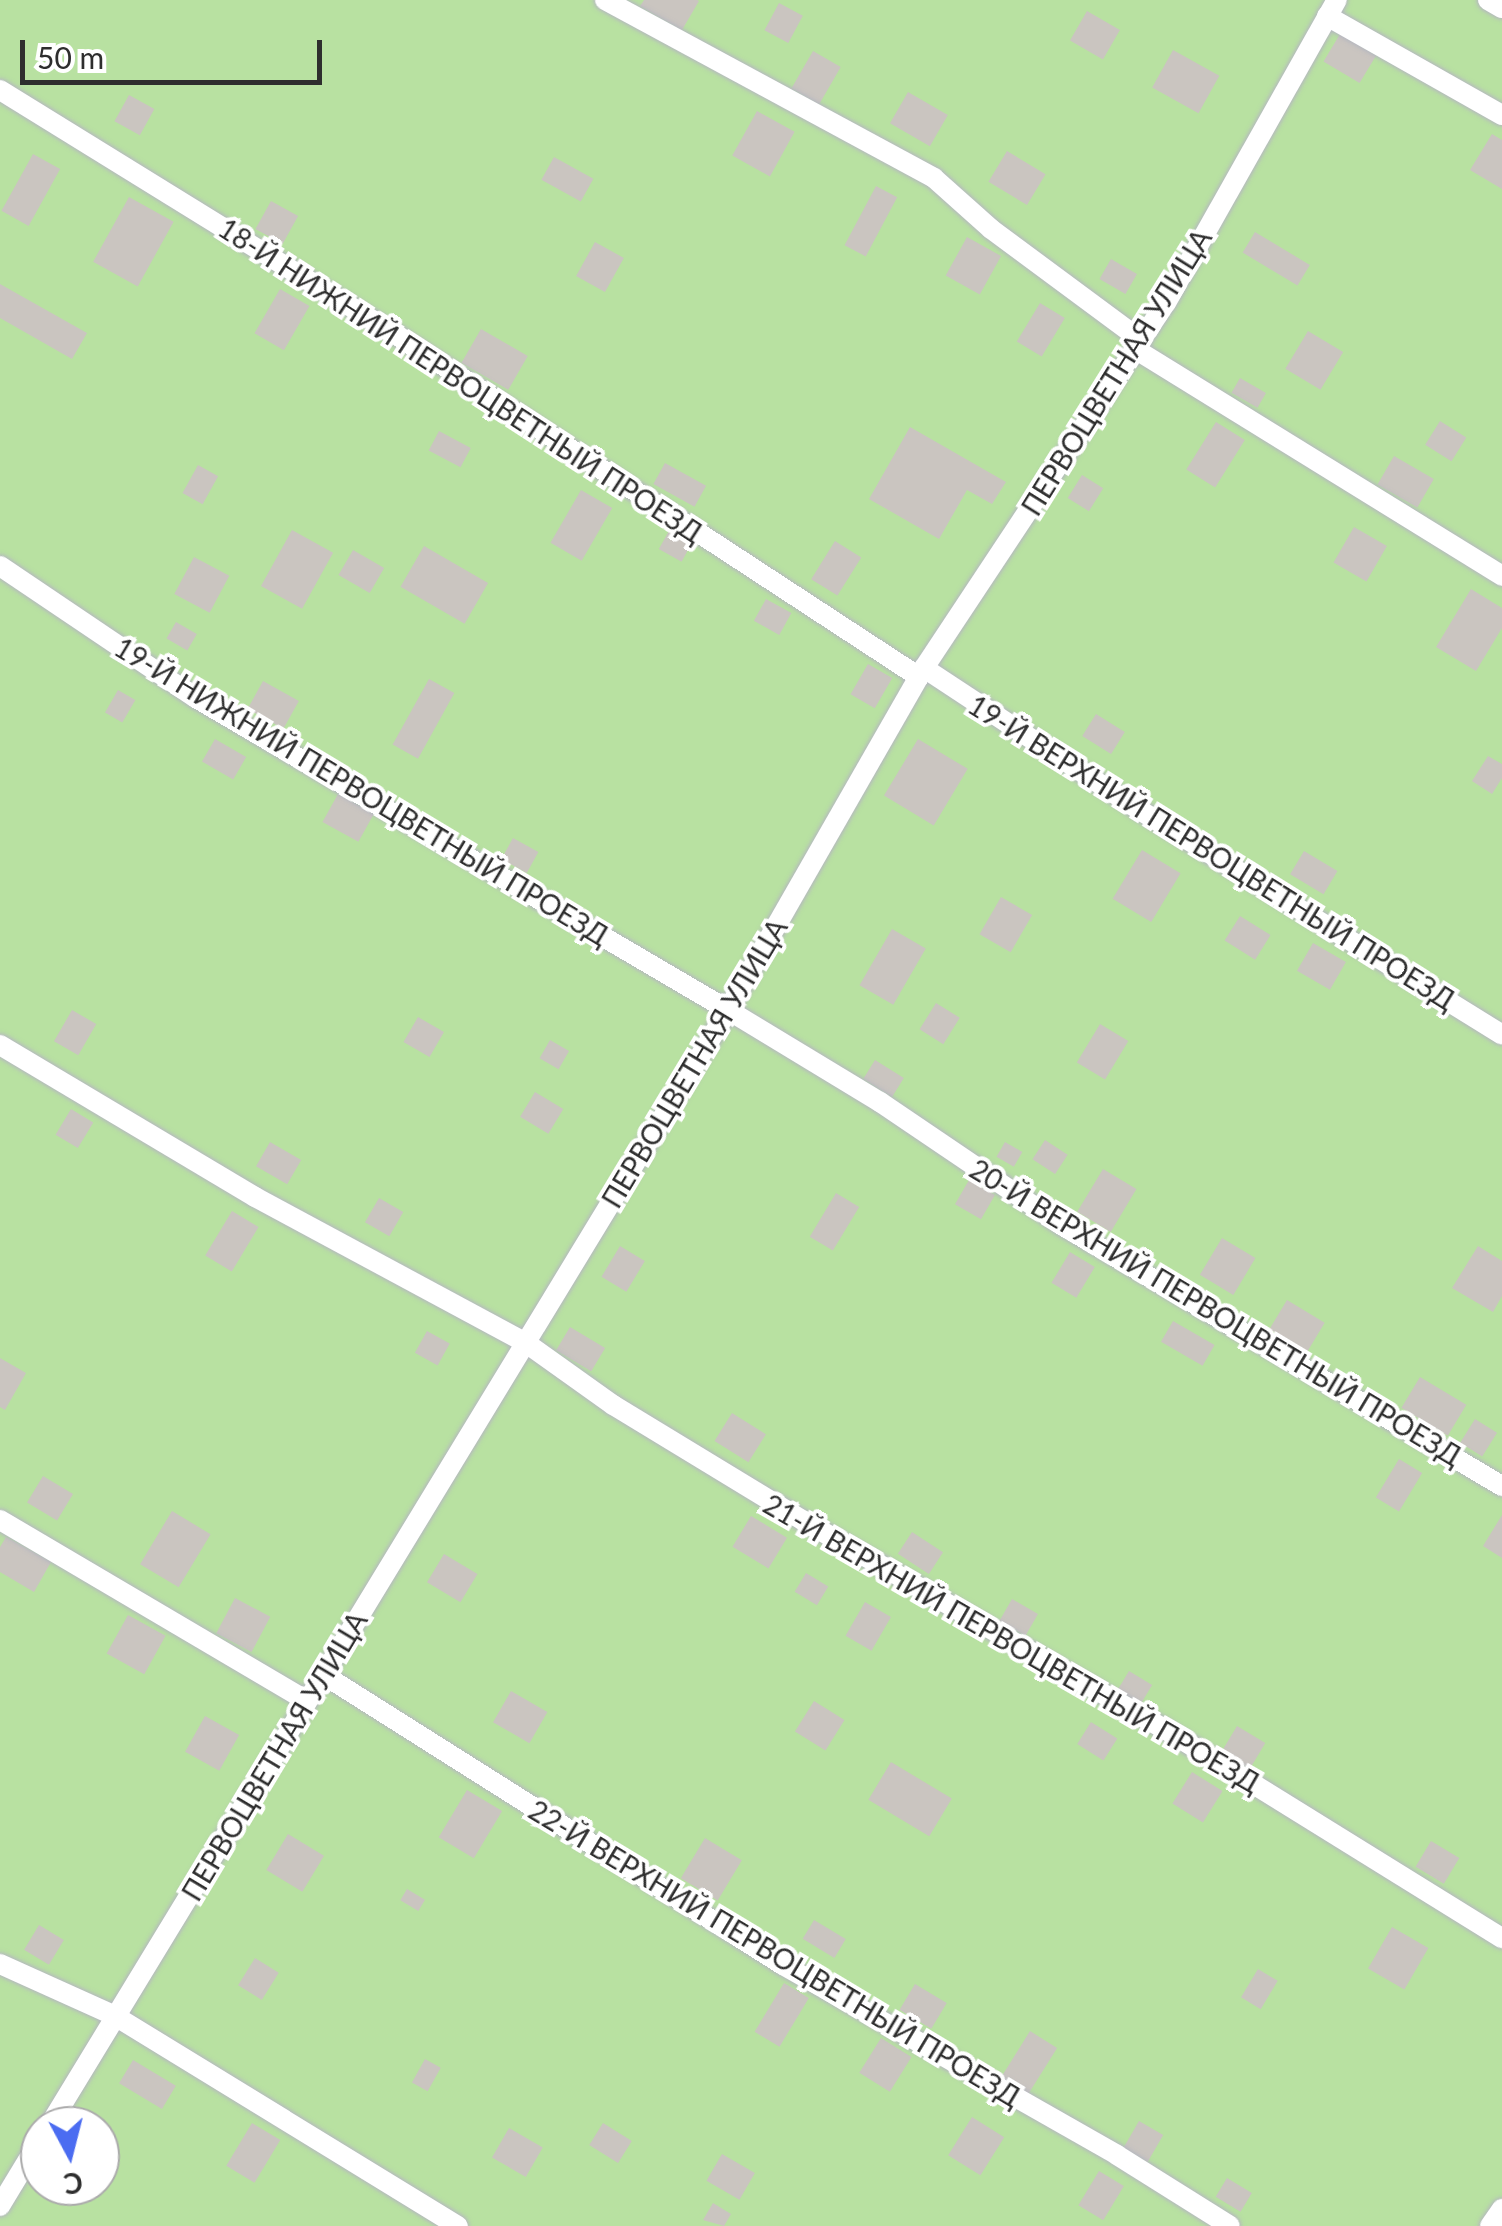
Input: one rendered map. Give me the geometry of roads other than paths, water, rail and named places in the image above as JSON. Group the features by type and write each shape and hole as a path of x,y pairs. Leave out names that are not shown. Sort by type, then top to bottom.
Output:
{"lane":[{"path":"604,0 934,178 991,229 1138,344 1502,576"},
{"path":"1488,0 1502,8"},
{"path":"1332,8 1502,115"},
{"name":"ПЕРВОЦВЕТНАЯ УЛИЦА","path":"60,2106 728,1010 921,673 1138,344 1332,8"},
{"name":"18-Й НИЖНИЙ ПЕРВОЦВЕТНЫЙ ПРОЕЗД","path":"0,90 402,338 921,673"},
{"name":"19-Й НИЖНИЙ ПЕРВОЦВЕТНЫЙ ПРОЕЗД","path":"0,566 196,698 728,1010"},
{"name":"19-Й ВЕРХНИЙ ПЕРВОЦВЕТНЫЙ ПРОЕЗД","path":"921,673 1502,1035"},
{"name":"20-Й ВЕРХНИЙ ПЕРВОЦВЕТНЫЙ ПРОЕЗД","path":"728,1010 880,1102 1060,1224 1502,1486"},
{"name":"21-Й ВЕРХНИЙ ПЕРВОЦВЕТНЫЙ ПРОЕЗД","path":"0,1045 255,1197 526,1342 613,1405 724,1473 1163,1728 1502,1938"},
{"path":"0,1520 307,1701"},
{"name":"22-Й ВЕРХНИЙ ПЕРВОЦВЕТНЫЙ ПРОЕЗД","path":"324,1674 783,1965 1117,2155 1230,2226"},
{"path":"0,1964 116,2016 458,2226"},
{"path":"0,2206 20,2173"},
{"path":"1490,2226 1502,2209"}]}
